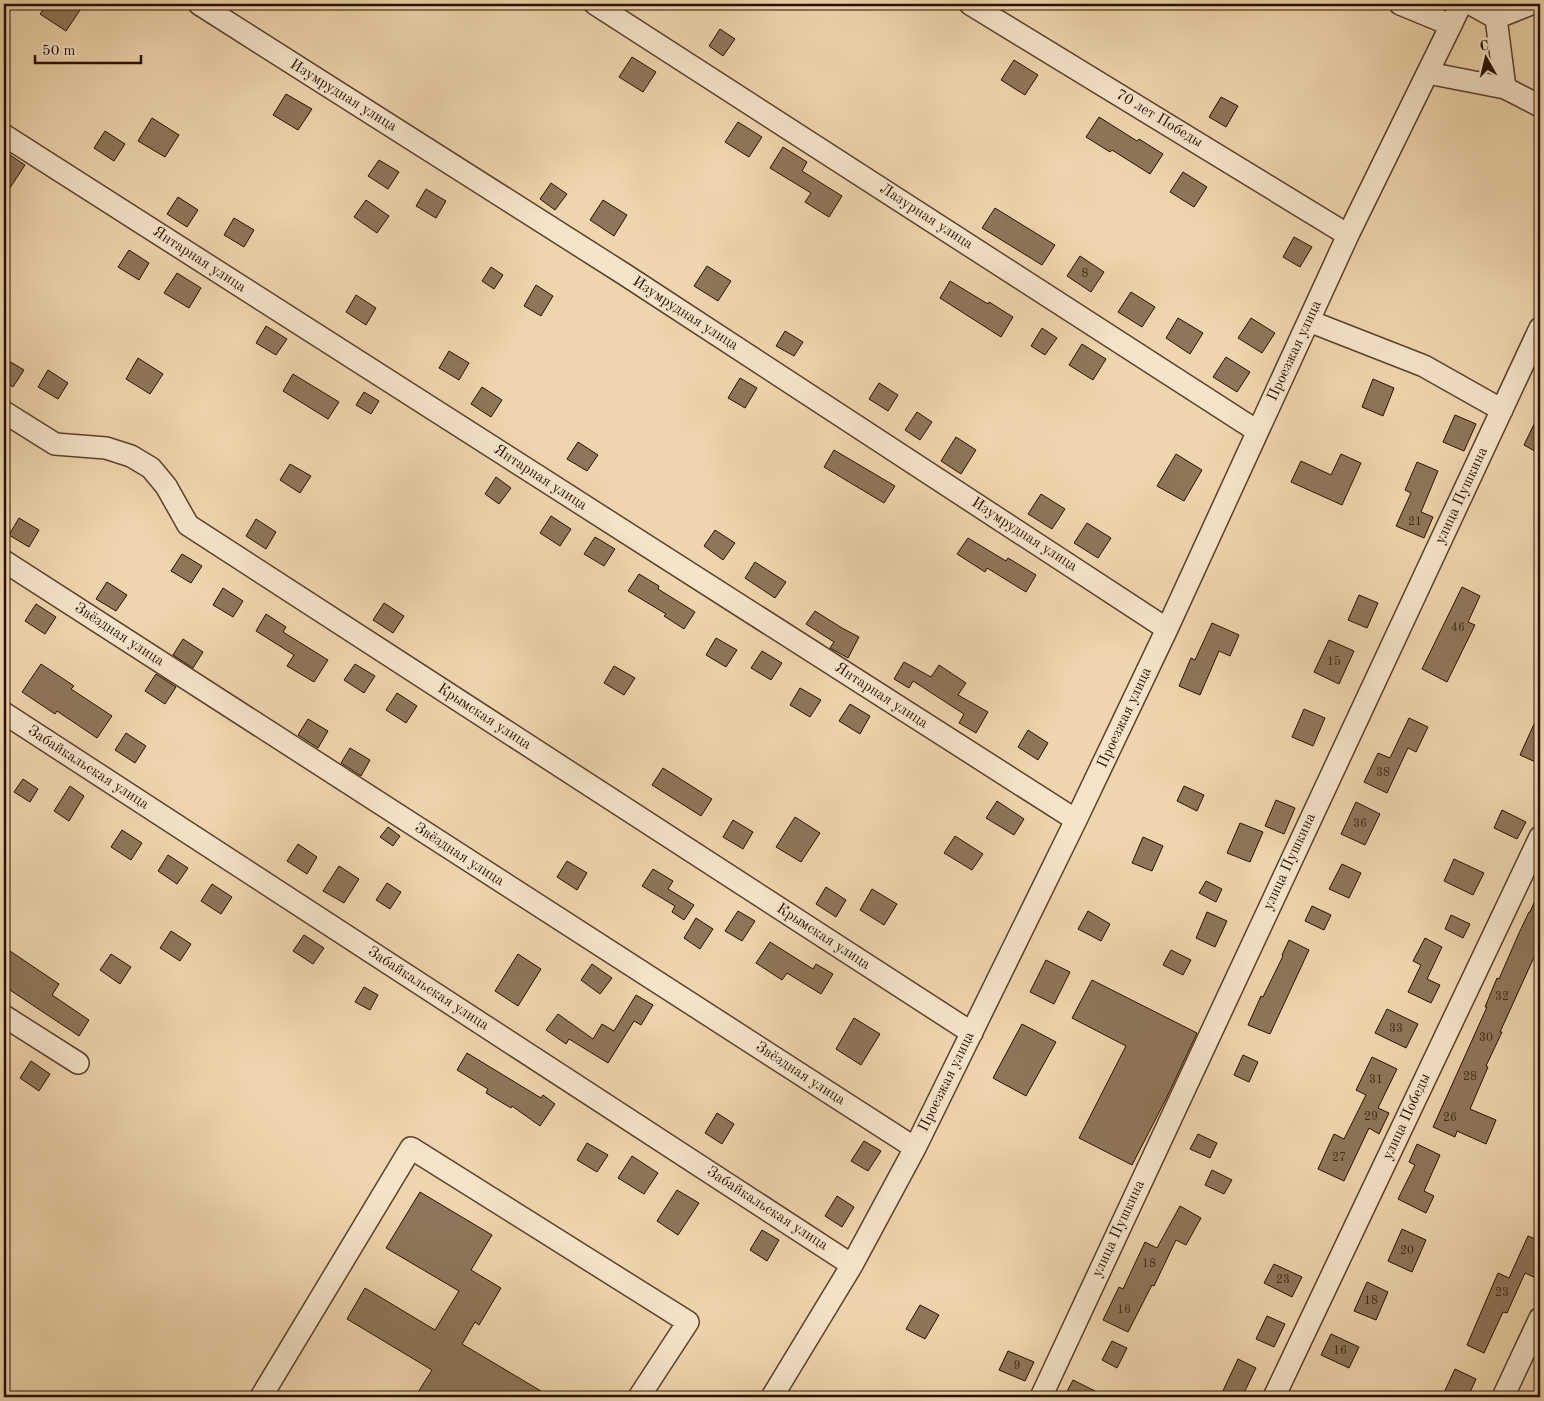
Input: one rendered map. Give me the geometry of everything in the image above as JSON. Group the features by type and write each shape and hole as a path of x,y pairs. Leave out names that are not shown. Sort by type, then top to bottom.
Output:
{"street":[{"name":"Изумрудная улица","path":"199,4 624,274 1167,629"},
{"name":"Лазурная улица","path":"595,4 1257,431"},
{"name":"70 лет Победы","path":"970,4 1348,234"},
{"path":"1400,4 1452,26"},
{"name":"Проезжая улица","path":"772,1397 852,1264 915,1148 972,1033 1167,629 1348,234 1452,26 1461,4"},
{"path":"1471,4 1496,18"},
{"path":"1496,18 1531,4"},
{"path":"1496,18 1505,88"},
{"path":"1428,73 1505,88 1540,106"},
{"name":"Янтарная улица","path":"4,135 1076,820"},
{"path":"1309,321 1424,366 1502,410"},
{"name":"улица Пушкина","path":"1040,1397 1540,328"},
{"name":"Крымская улица","path":"4,412 55,444 106,448 131,456 151,468 166,486 188,524 972,1033"},
{"name":"Звёздная улица","path":"4,561 915,1148"},
{"name":"Забайкальская улица","path":"4,713 852,1264"},
{"name":"улица Победы","path":"1274,1397 1540,837"},
{"path":"4,1016 78,1063"},
{"path":"262,1397 411,1148 688,1322 639,1397"},
{"path":"1503,1397 1540,1318"}],"building":[{"path":"47,4 84,4 66,31 40,14"},
{"path":"720,29 735,39 723,56 709,46"},
{"path":"632,57 656,72 643,92 619,77"},
{"path":"1014,60 1038,75 1025,95 1001,80"},
{"path":"286,94 312,109 298,130 273,115"},
{"path":"1221,97 1238,106 1226,127 1209,117"},
{"path":"1099,117 1137,141 1139,139 1163,154 1150,174 1112,150 1110,152 1086,137"},
{"path":"152,118 179,135 165,157 138,141"},
{"path":"738,122 762,137 749,157 725,142"},
{"path":"105,131 125,144 114,161 94,148"},
{"path":"783,147 807,162 802,171 842,196 829,217 805,202 811,193 770,168"},
{"path":"4,151 25,165 4,197"},
{"path":"379,160 399,172 388,189 368,176"},
{"path":"1183,172 1207,187 1194,207 1170,192"},
{"path":"551,183 567,194 555,210 540,199"},
{"path":"426,189 446,201 436,218 416,206"},
{"path":"178,197 198,210 187,227 167,214"},
{"path":"366,200 389,216 377,233 354,217"},
{"path":"603,200 627,215 614,236 590,220"},
{"path":"995,208 1055,245 1042,265 982,228"},
{"path":"234,218 254,230 244,247 224,235"},
{"path":"1294,237 1312,247 1300,267 1283,257"},
{"path":"129,250 149,263 139,280 118,267"},
{"path":"1080,256 1104,272 1091,292 1067,276"},
{"path":"707,266 731,281 718,301 694,286"},
{"path":"491,267 503,275 494,289 482,281"},
{"path":"177,273 201,288 189,308 164,293"},
{"path":"950,281 1013,317 1001,337 940,298"},
{"path":"536,285 553,296 541,316 524,306"},
{"path":"1131,292 1155,307 1142,327 1118,312"},
{"path":"356,295 376,308 366,325 346,312"},
{"path":"1178,318 1203,333 1190,354 1166,338"},
{"path":"1251,318 1275,333 1262,353 1238,338"},
{"path":"266,326 287,339 276,355 256,343"},
{"path":"1042,328 1057,338 1045,355 1031,346"},
{"path":"785,331 803,342 794,356 776,346"},
{"path":"1082,344 1106,359 1093,380 1069,365"},
{"path":"449,351 469,363 459,380 439,368"},
{"path":"1226,357 1250,372 1237,392 1213,377"},
{"path":"4,358 24,370 13,387 4,381"},
{"path":"138,358 163,374 150,394 126,379"},
{"path":"48,370 68,383 58,399 38,387"},
{"path":"293,374 339,402 328,419 283,391"},
{"path":"740,378 757,388 745,408 728,398"},
{"path":"1373,379 1394,388 1383,416 1362,407"},
{"path":"879,383 898,395 888,411 869,399"},
{"path":"482,387 502,400 491,417 471,404"},
{"path":"364,392 379,401 371,414 356,405"},
{"path":"917,412 932,422 920,440 905,430"},
{"path":"1540,412 1540,454 1524,445"},
{"path":"1455,415 1476,424 1464,451 1443,442"},
{"path":"956,437 976,450 961,474 941,461"},
{"path":"578,442 598,455 587,471 567,459"},
{"path":"834,450 895,486 884,503 824,467"},
{"path":"1176,454 1202,470 1184,501 1157,486"},
{"path":"1341,454 1361,463 1342,505 1291,482 1301,461 1331,475"},
{"path":"1417,462 1438,471 1421,512 1433,517 1424,538 1396,526 1411,493 1405,490"},
{"path":"290,464 311,476 300,493 280,480"},
{"path":"496,477 511,488 499,504 485,494"},
{"path":"1041,494 1065,509 1052,529 1028,514"},
{"path":"551,516 571,529 560,546 540,533"},
{"path":"19,518 39,530 29,547 9,535"},
{"path":"256,519 276,532 266,549 246,536"},
{"path":"1087,523 1111,538 1098,558 1074,543"},
{"path":"715,530 735,543 723,560 704,546"},
{"path":"595,537 615,549 604,566 584,554"},
{"path":"968,538 1006,561 1008,558 1036,575 1026,592 987,568 985,572 957,554"},
{"path":"182,554 202,566 191,583 171,571"},
{"path":"755,562 786,582 775,598 745,578"},
{"path":"639,574 659,586 658,589 695,612 684,629 664,616 666,614 628,591"},
{"path":"107,582 127,595 116,611 96,599"},
{"path":"1462,587 1480,596 1468,622 1475,625 1447,682 1422,669"},
{"path":"223,588 243,601 233,617 213,605"},
{"path":"1359,595 1378,603 1367,628 1348,620"},
{"path":"384,603 404,616 393,633 373,620"},
{"path":"36,604 56,617 45,634 25,621"},
{"path":"815,611 859,637 848,658 830,648 834,642 806,624"},
{"path":"266,614 286,627 283,632 328,660 314,682 287,666 294,655 256,631"},
{"path":"1212,623 1239,635 1230,656 1219,651 1200,695 1179,686 1191,658 1195,660"},
{"path":"716,638 737,650 726,667 706,655"},
{"path":"183,639 203,652 193,668 173,655"},
{"path":"1329,640 1354,651 1339,684 1314,672"},
{"path":"762,651 782,663 771,680 751,668"},
{"path":"904,662 931,677 939,665 966,683 958,695 988,712 976,733 959,723 964,714 913,681 909,688 894,679"},
{"path":"41,664 74,686 71,689 112,716 97,738 57,711 55,714 22,692"},
{"path":"355,664 375,676 364,693 344,680"},
{"path":"614,666 635,678 624,695 604,683"},
{"path":"156,674 176,687 165,704 145,691"},
{"path":"800,688 821,700 810,717 790,705"},
{"path":"397,693 417,706 406,723 386,710"},
{"path":"850,704 870,716 860,734 839,721"},
{"path":"1304,709 1325,718 1313,746 1292,737"},
{"path":"1540,711 1540,764 1520,755"},
{"path":"1409,718 1428,727 1416,752 1408,748 1387,793 1364,782 1378,753 1390,758"},
{"path":"308,719 328,731 318,748 298,735"},
{"path":"1028,730 1048,743 1038,760 1018,747"},
{"path":"126,733 146,746 135,763 115,750"},
{"path":"350,748 370,760 361,776 341,763"},
{"path":"663,768 712,799 701,816 652,785"},
{"path":"23,779 38,789 30,802 14,792"},
{"path":"70,786 84,796 69,821 54,811"},
{"path":"1184,786 1204,795 1197,811 1177,801"},
{"path":"1276,800 1295,808 1284,834 1265,826"},
{"path":"997,801 1024,819 1014,835 986,818"},
{"path":"1356,802 1380,814 1365,845 1341,834"},
{"path":"1502,810 1526,822 1517,839 1494,828"},
{"path":"795,817 820,833 801,862 776,847"},
{"path":"733,820 753,832 743,849 723,837"},
{"path":"1240,823 1263,832 1250,862 1227,853"},
{"path":"388,827 400,836 393,846 380,837"},
{"path":"122,830 142,843 131,860 111,847"},
{"path":"955,836 983,854 972,870 944,853"},
{"path":"1143,837 1163,846 1152,871 1132,863"},
{"path":"298,844 317,857 307,874 287,861"},
{"path":"168,855 188,868 177,884 158,871"},
{"path":"1454,859 1484,873 1473,895 1444,881"},
{"path":"567,861 587,873 577,890 557,877"},
{"path":"1342,864 1361,873 1349,898 1329,889"},
{"path":"339,866 359,879 344,903 323,891"},
{"path":"653,869 673,881 668,889 694,905 684,920 672,912 675,906 642,886"},
{"path":"1206,881 1222,889 1216,902 1199,893"},
{"path":"387,883 401,892 390,909 376,900"},
{"path":"212,884 232,897 221,914 201,901"},
{"path":"826,887 846,900 836,917 816,904"},
{"path":"872,889 897,904 884,925 860,910"},
{"path":"1540,889 1540,944 1500,1032 1502,1032 1486,1066 1488,1067 1470,1109 1496,1120 1486,1144 1457,1131 1455,1137 1433,1127 1487,1007 1485,1007 1497,978 1499,979"},
{"path":"1312,906 1331,915 1324,930 1305,921"},
{"path":"738,911 755,921 742,941 725,931"},
{"path":"1088,911 1110,924 1101,941 1078,929"},
{"path":"1207,912 1227,921 1215,947 1196,938"},
{"path":"1451,915 1470,924 1463,938 1445,929"},
{"path":"696,918 713,929 700,949 684,938"},
{"path":"171,931 191,944 180,961 160,948"},
{"path":"304,935 324,948 313,964 293,951"},
{"path":"1425,938 1442,947 1427,979 1440,985 1431,1003 1408,992 1421,965 1413,961"},
{"path":"1289,940 1309,950 1270,1034 1248,1025 1261,996 1263,997 1283,956"},
{"path":"770,942 813,969 816,964 833,974 821,994 787,973 782,980 756,963"},
{"path":"4,947 59,984 52,995 89,1020 79,1036 4,986"},
{"path":"1171,950 1191,960 1183,975 1163,965"},
{"path":"111,954 131,967 120,984 100,970"},
{"path":"518,954 541,969 518,1006 495,991"},
{"path":"1046,960 1070,972 1054,1004 1030,992"},
{"path":"592,964 612,978 600,994 581,980"},
{"path":"1092,980 1197,1033 1132,1165 1079,1138 1126,1046 1072,1018"},
{"path":"364,987 378,995 370,1010 355,1002"},
{"path":"636,995 653,1005 641,1025 634,1021 608,1063 569,1039 566,1044 546,1030 558,1014 593,1039 602,1024 614,1031"},
{"path":"1387,1009 1418,1024 1406,1048 1375,1033"},
{"path":"854,1018 880,1034 861,1065 836,1049"},
{"path":"1022,1024 1056,1042 1026,1096 993,1078"},
{"path":"467,1053 541,1098 543,1095 555,1104 540,1126 512,1106 511,1108 486,1093 488,1089 457,1070"},
{"path":"1243,1055 1258,1062 1249,1082 1234,1075"},
{"path":"1372,1057 1397,1069 1378,1108 1389,1113 1379,1134 1369,1128 1344,1181 1318,1169 1334,1134 1344,1139 1366,1095 1356,1090"},
{"path":"31,1061 50,1074 39,1091 20,1078"},
{"path":"717,1113 734,1124 722,1144 705,1133"},
{"path":"1198,1134 1217,1143 1210,1158 1190,1149"},
{"path":"864,1141 881,1151 868,1171 851,1161"},
{"path":"587,1143 608,1155 597,1172 577,1160"},
{"path":"1417,1144 1440,1155 1424,1191 1434,1196 1426,1213 1398,1199 1415,1165 1409,1162"},
{"path":"632,1156 658,1173 644,1194 618,1178"},
{"path":"1212,1170 1232,1180 1224,1194 1205,1185"},
{"path":"677,1190 699,1203 678,1235 657,1221"},
{"path":"420,1192 492,1235 471,1270 501,1288 479,1325 475,1322 462,1344 551,1397 415,1397 432,1370 347,1319 365,1288 435,1330 459,1291 386,1248"},
{"path":"837,1196 854,1207 842,1227 825,1216"},
{"path":"1180,1206 1201,1218 1186,1245 1176,1240 1154,1286 1152,1285 1128,1332 1103,1320 1119,1287 1123,1289 1145,1242 1157,1248"},
{"path":"1402,1229 1426,1240 1412,1272 1388,1261"},
{"path":"762,1230 779,1240 767,1261 750,1250"},
{"path":"1528,1236 1540,1241 1540,1280 1525,1273 1507,1313 1503,1312 1484,1353 1467,1345 1498,1273 1509,1278"},
{"path":"1274,1264 1302,1277 1292,1297 1264,1283"},
{"path":"1367,1282 1388,1292 1376,1320 1354,1311"},
{"path":"920,1305 939,1315 925,1339 906,1329"},
{"path":"1267,1316 1285,1324 1274,1347 1256,1339"},
{"path":"1331,1334 1359,1347 1349,1368 1321,1355"},
{"path":"1112,1341 1127,1348 1117,1368 1102,1360"},
{"path":"1008,1351 1034,1362 1025,1381 999,1370"},
{"path":"1238,1359 1256,1368 1242,1397 1220,1397"},
{"path":"1455,1369 1476,1379 1468,1397 1442,1397"},
{"path":"1073,1380 1107,1397 1064,1397"}]}
